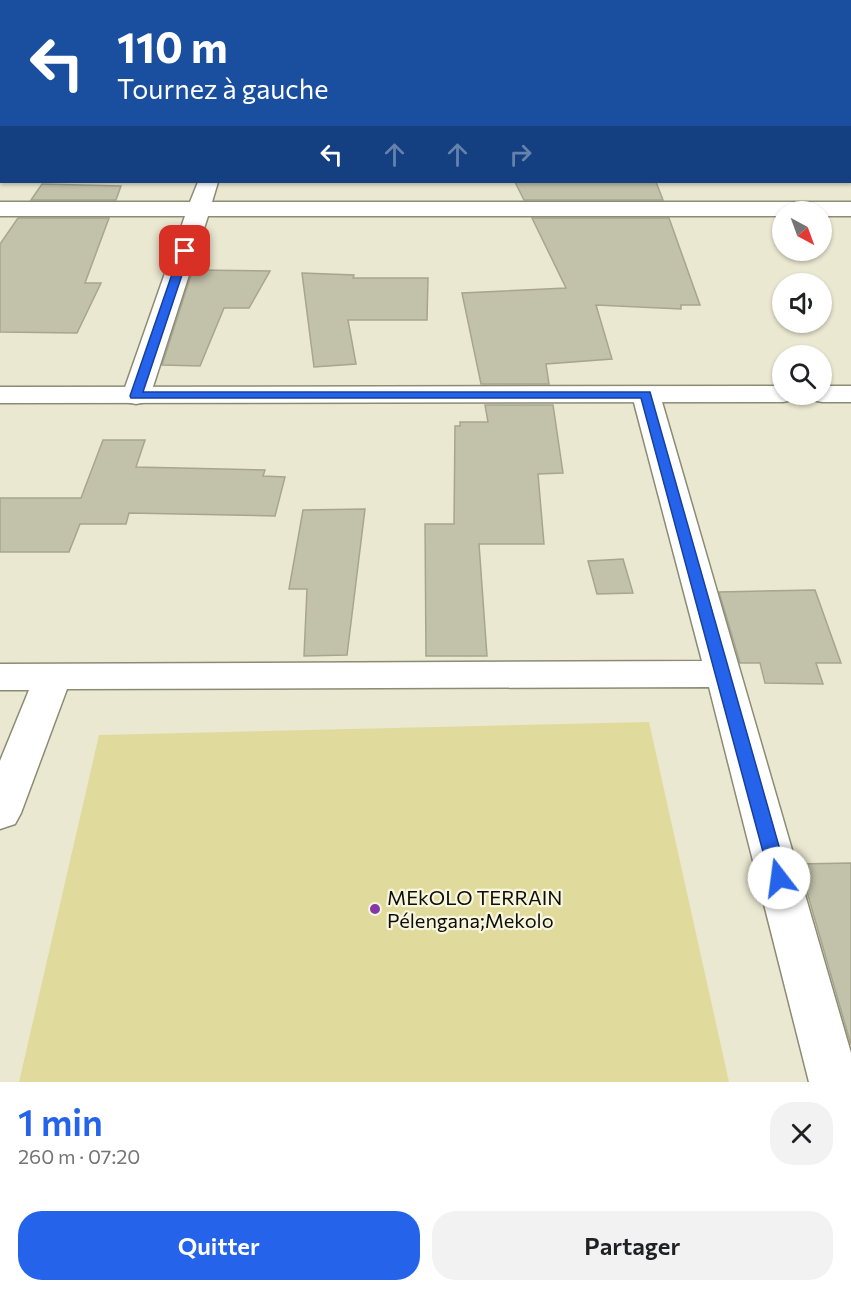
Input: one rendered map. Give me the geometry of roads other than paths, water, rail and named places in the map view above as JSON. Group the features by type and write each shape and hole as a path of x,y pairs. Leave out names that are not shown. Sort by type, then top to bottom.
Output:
{"street":[{"path":"136,396 208,183"},
{"path":"0,209 199,209 586,199 851,209"},
{"path":"0,396 772,394"},
{"path":"832,394 851,394"},
{"path":"646,395 834,1082"},
{"path":"0,677 724,674"},
{"path":"0,813 53,676"}],"place":[{"name":"MEkOLO TERRAIN Pélengana;Mekolo","path":"375,909"}]}
